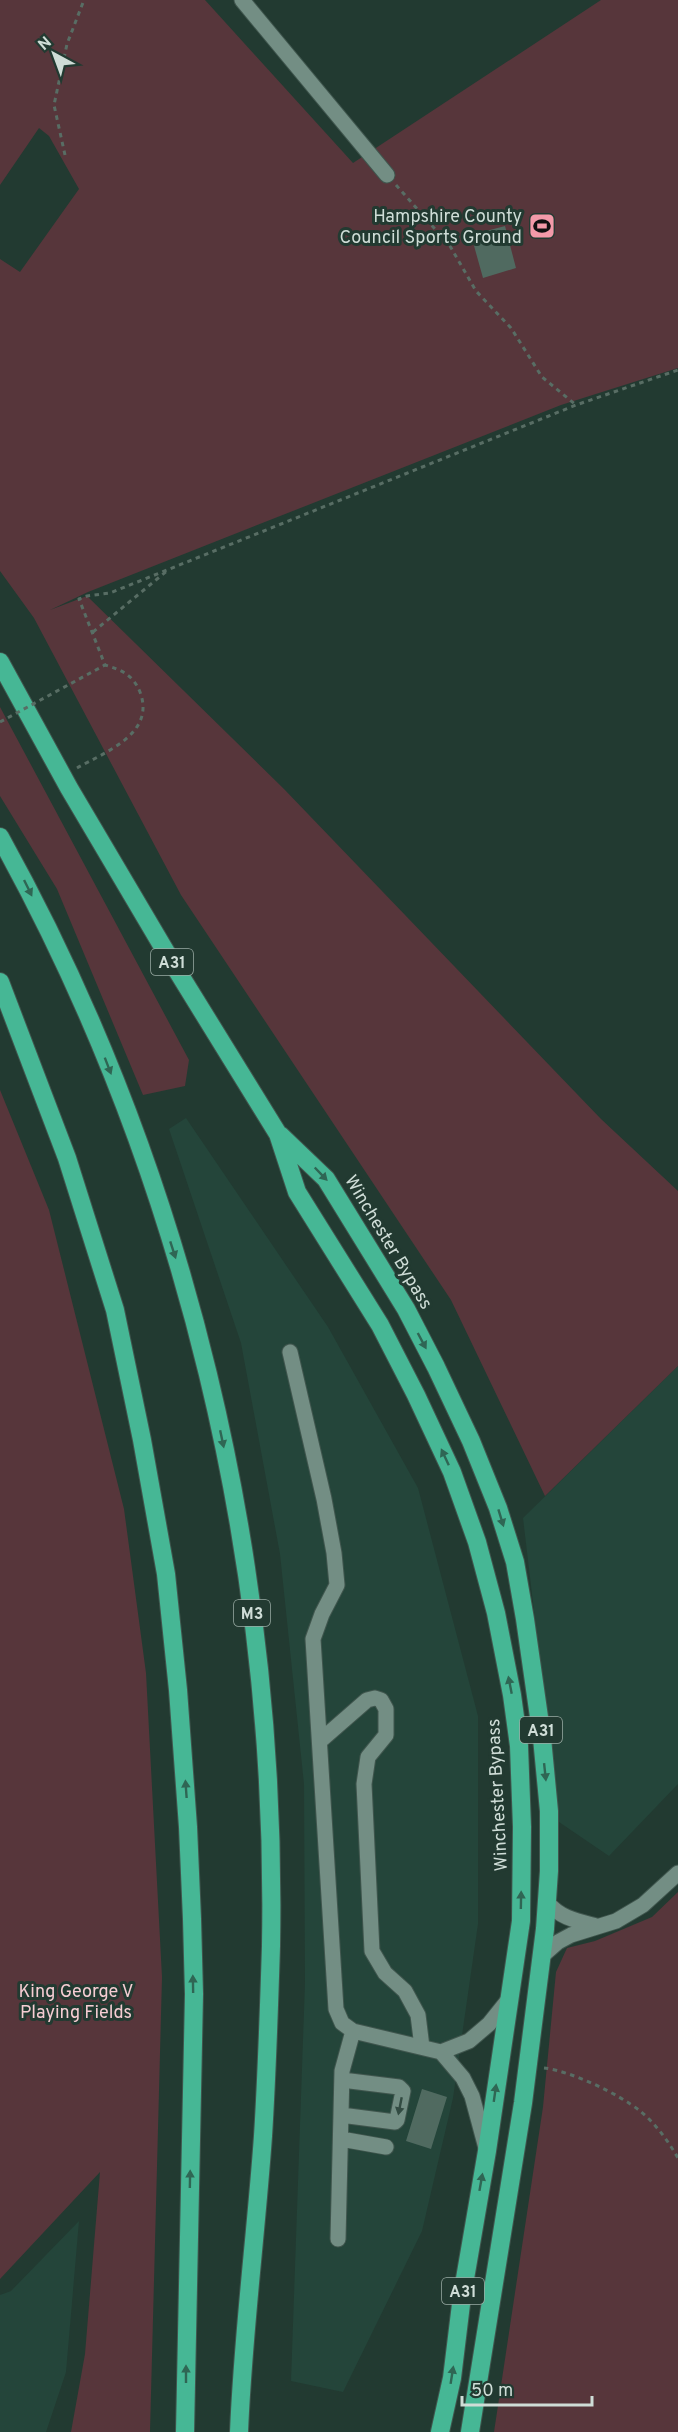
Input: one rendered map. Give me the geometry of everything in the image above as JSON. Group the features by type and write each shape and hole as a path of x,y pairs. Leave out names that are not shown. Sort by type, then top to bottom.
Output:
{"highway":[{"name":"A31","path":"0,662 69,788 170,959 278,1134"},
{"name":"M3","path":"0,837 42,919 100,1046 153,1188 177,1261 200,1344 222,1437 250,1596 262,1700 269,1797 271,1946 263,2135 239,2432"},
{"path":"0,982 67,1158 115,1310 166,1574 188,1816 193,1962 185,2432"},
{"name":"Winchester Bypass","path":"278,1134 326,1179 406,1309 471,1441 498,1508 514,1562 542,1737 549,1811 547,1902 528,2067 470,2432"},
{"name":"Winchester Bypass","path":"278,1134 297,1191 380,1325 452,1472 477,1542 488,1583 512,1695 519,1746 522,1827 521,1921 487,2151 462,2296 452,2378 440,2432"}],"street":[{"path":"242,0 387,175"},
{"path":"290,1352 324,1499 334,1553 337,1586 322,1614 313,1639 336,2009 342,2023 353,2031 441,2052 463,2078 472,2096 487,2151"},
{"path":"320,1741 368,1700 375,1698 381,1701 386,1708 386,1735 368,1757 364,1784 372,1951 385,1973 405,1991 418,2015 422,2047"},
{"path":"541,1957 558,1942 571,1935 616,1921 643,1905 678,1873"},
{"path":"547,1902 554,1910 567,1918 599,1927"},
{"path":"441,2052 469,2041 489,2024 509,2000"},
{"path":"338,2239 342,2080 345,2056 353,2031"},
{"path":"341,2115 395,2122 403,2091 399,2087 342,2080"},
{"path":"341,2139 386,2147"}],"path":[{"path":"65,155 54,105 67,45 84,0"},
{"path":"387,175 450,246 476,291 512,328 542,376 576,405"},
{"path":"105,665 79,599 110,593 576,405 678,370"},
{"path":"93,632 171,567"},
{"path":"0,722 105,665 126,671 135,682 140,694 144,713 139,727 123,741 75,769"},
{"path":"528,2067 570,2073 639,2110 656,2127 678,2158"}],"shaded area":[{"path":"186,1118 328,1327 418,1488 478,1716 478,1924 453,2098 422,2231 343,2392 291,2381 305,1983 304,1784 280,1554 241,1343 169,1129"},
{"path":"678,1366 678,1784 609,1856 559,1822 523,1518"},
{"path":"79,2221 66,2372 46,2432 0,2432 0,2295 11,2291"}],"green space":[{"path":"0,0 205,0 353,163 601,0 678,0 678,368 561,405 88,592 50,610 87,596 284,789 601,1119 678,1191 678,1366 545,1496 451,1300 181,895 34,618 0,571 0,259 20,272 79,189 49,136 39,128 0,185"},
{"path":"0,707 189,1060 185,1086 143,1095 57,889 0,796"},
{"name":"King George V Playing Fields","path":"0,1090 49,1210 124,1509 146,1673 162,1977 150,2432 71,2432 85,2354 100,2172 0,2279"},
{"path":"678,1892 678,2432 494,2432 543,2107 556,1972 567,1948 595,1941 652,1917"}],"building":[{"path":"505,226 516,268 483,278 471,235"},
{"path":"422,2089 447,2097 431,2149 406,2141"}],"place":[{"name":"Hampshire County Council Sports Ground","path":"542,226"}]}
